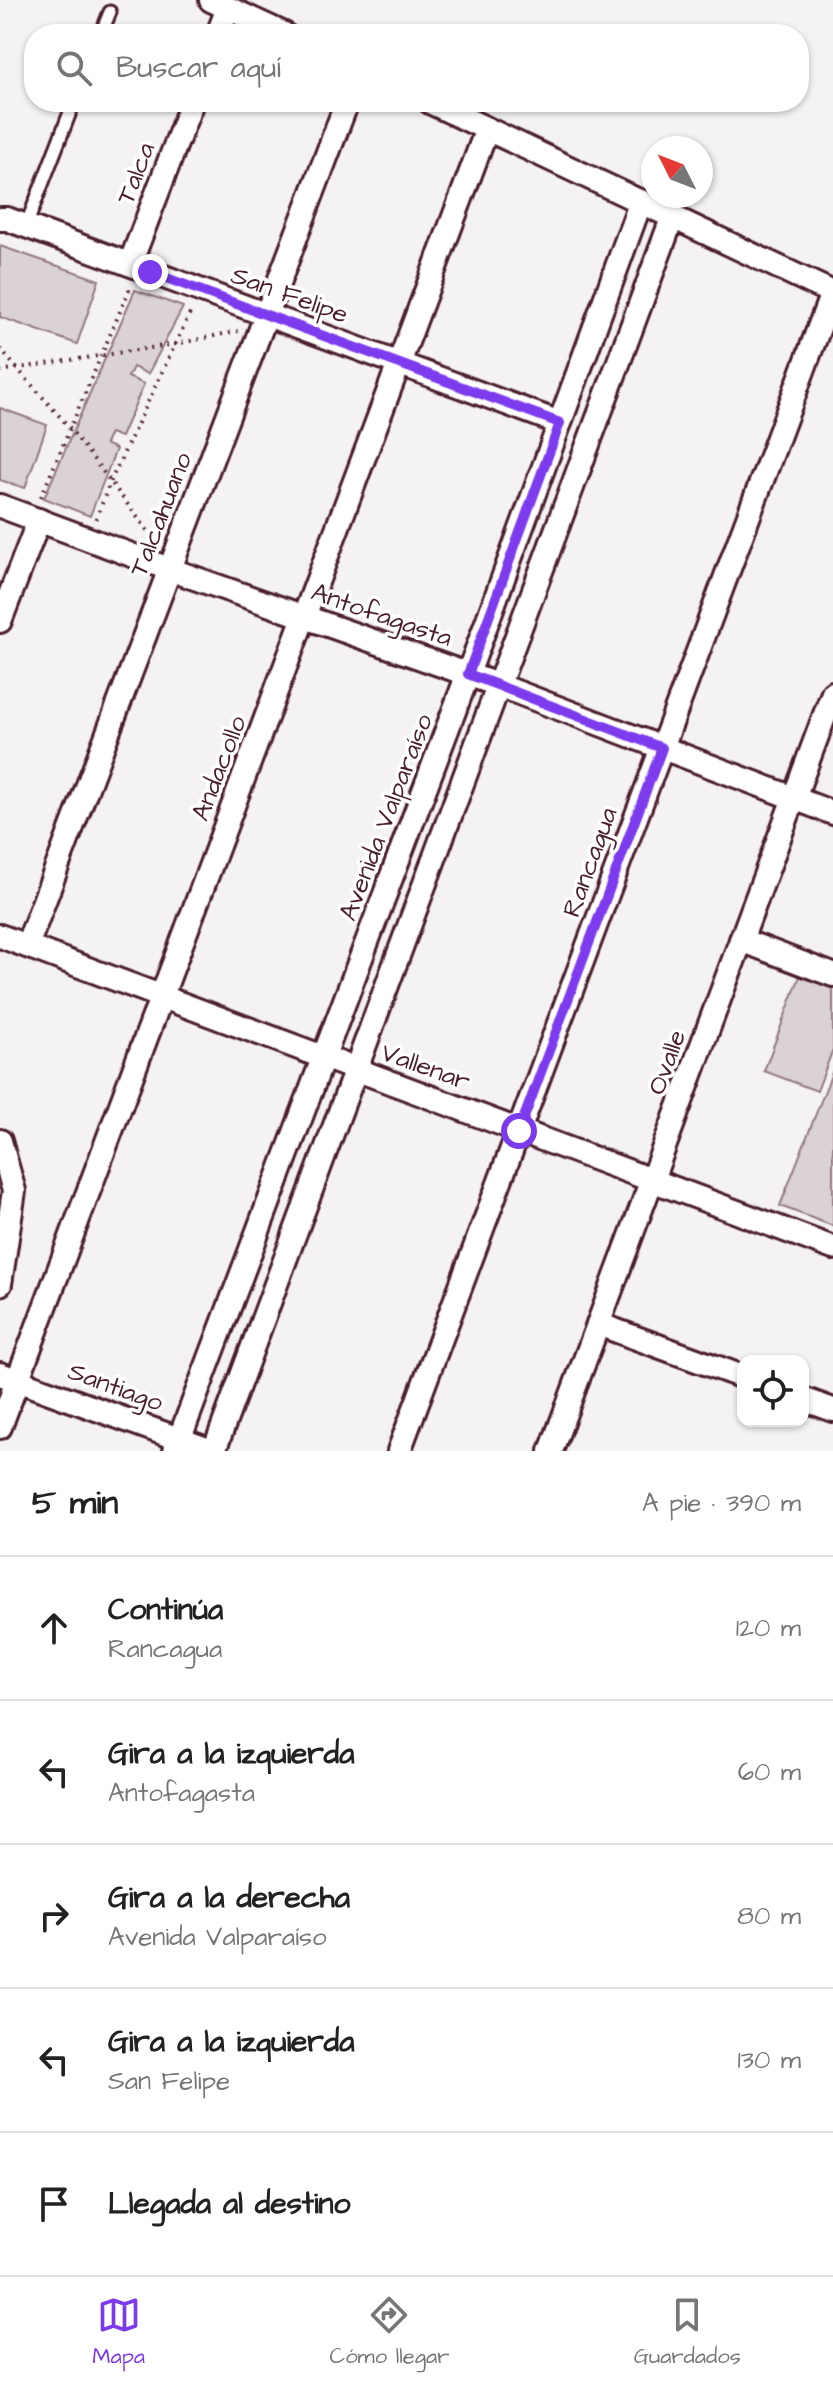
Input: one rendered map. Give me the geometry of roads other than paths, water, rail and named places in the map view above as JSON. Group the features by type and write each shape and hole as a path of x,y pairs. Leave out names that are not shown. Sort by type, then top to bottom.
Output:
{"street":[{"path":"219,24 220,4 263,24"},
{"name":"Talca","path":"131,274 188,112"},
{"name":"Talcahuano","path":"27,946 343,112"},
{"path":"451,112 641,201"},
{"name":"Andacollo","path":"0,1427 9,1377 162,997 487,129"},
{"name":"Avenida Valparaíso","path":"178,1445 468,674 641,201"},
{"path":"656,208 832,293"},
{"path":"213,1451 673,216"},
{"name":"San Felipe","path":"0,219 26,226 131,274 266,315 560,423"},
{"name":"Rancagua","path":"399,1451 832,293"},
{"name":"Antofagasta","path":"0,506 39,512 169,569 498,685 833,813"},
{"path":"0,621 39,512"},
{"name":"Ovalle","path":"551,1451 833,693"},
{"name":"Vallenar","path":"0,936 833,1248"},
{"path":"741,940 833,975"},
{"path":"0,1141 14,1191 0,1284"},
{"path":"598,1324 737,1375"},
{"name":"Santiago","path":"9,1377 178,1445 213,1451"},
{"path":"809,1401 833,1410"}],"lane":[{"path":"105,24 110,12"},
{"path":"26,226 70,112"}]}
